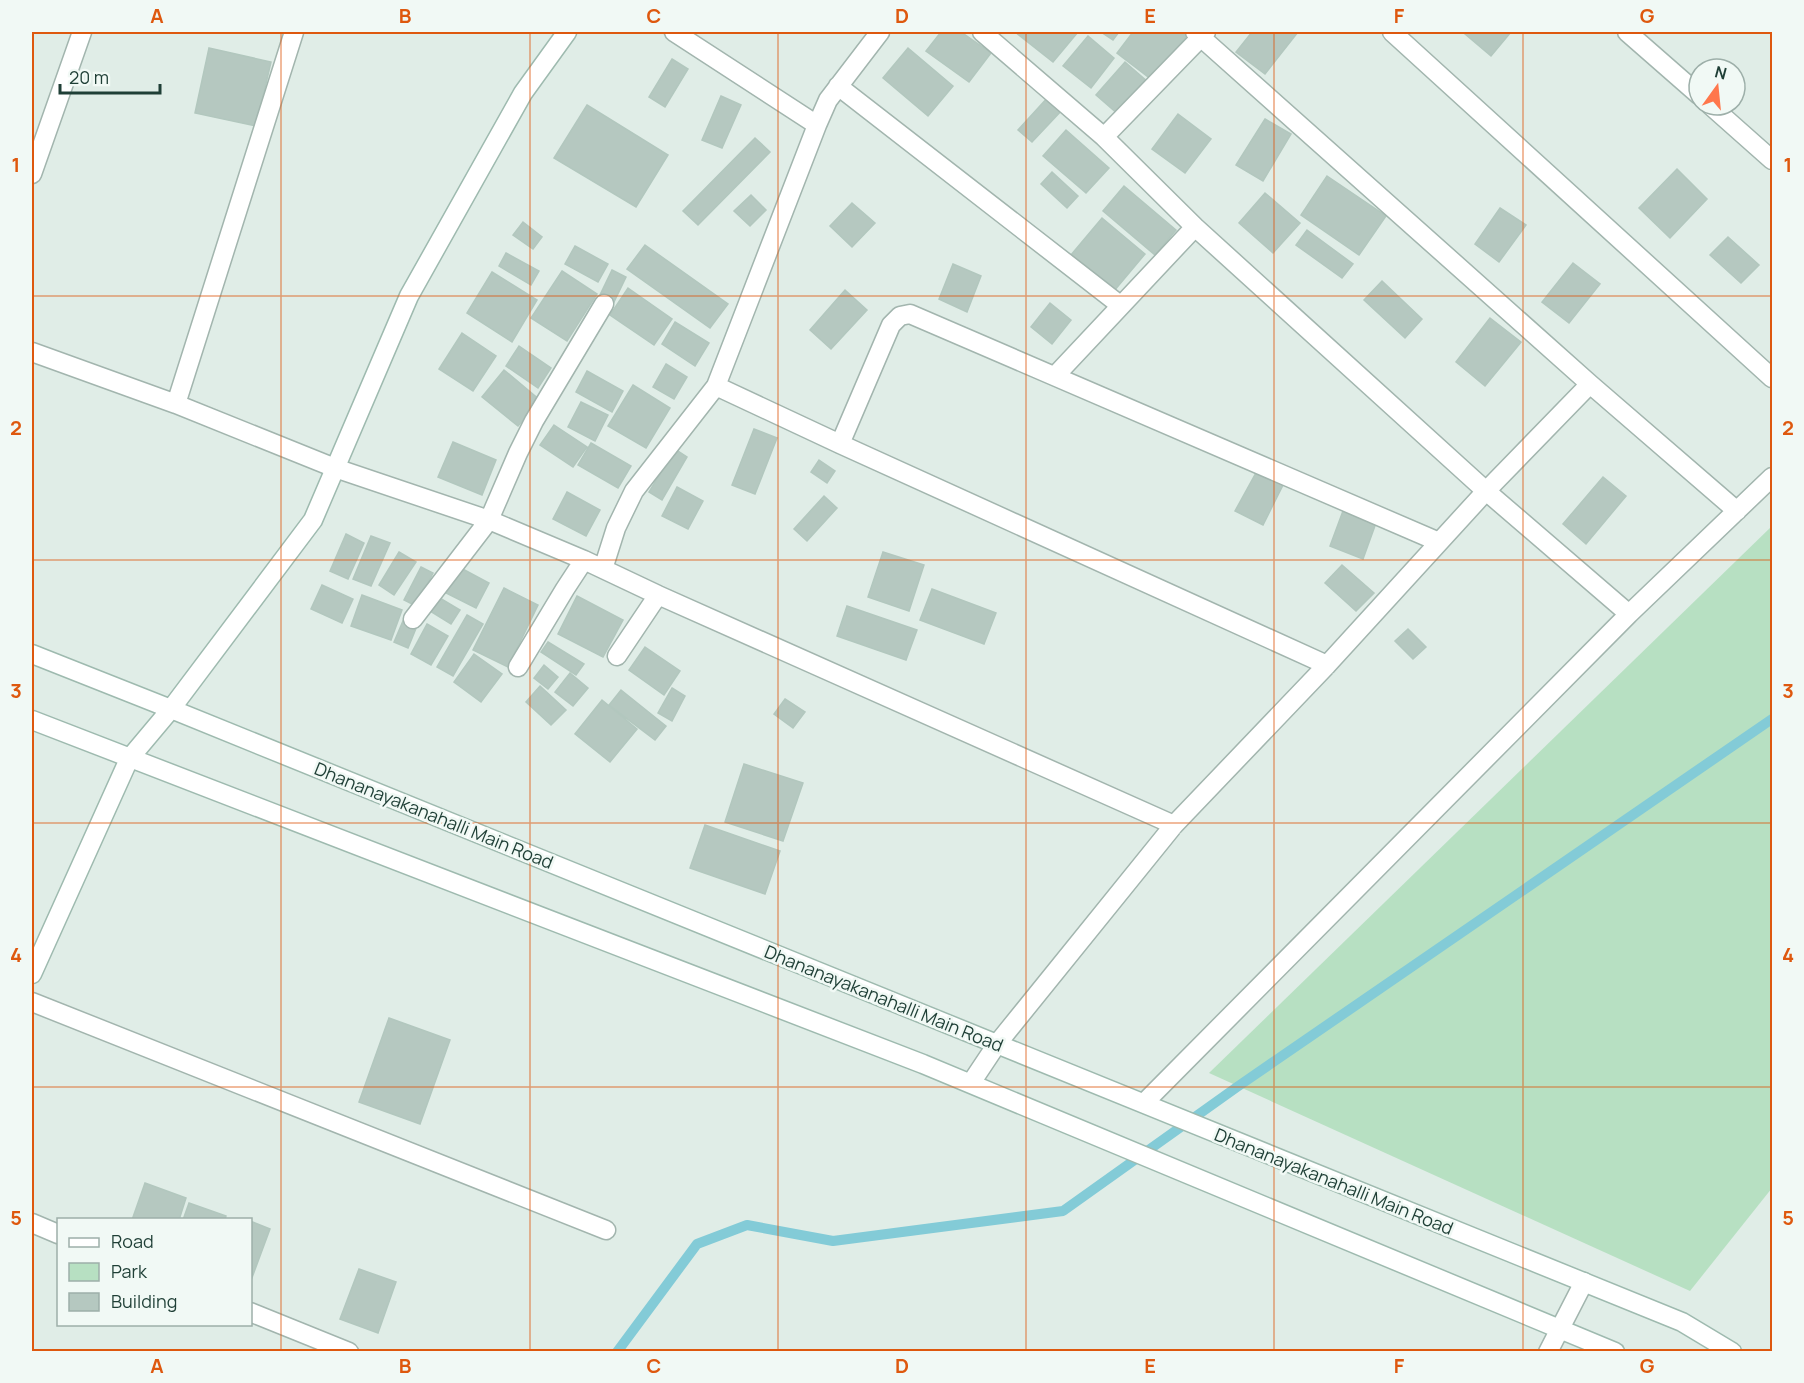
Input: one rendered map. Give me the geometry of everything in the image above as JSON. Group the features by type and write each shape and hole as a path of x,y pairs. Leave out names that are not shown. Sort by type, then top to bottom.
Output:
{"street":[{"path":"32,174 82,32"},
{"path":"176,404 294,32"},
{"path":"32,974 129,759 171,709 313,520 409,296 523,93 567,32"},
{"path":"674,32 817,125"},
{"path":"603,569 616,528 634,491 716,386 828,100 880,32"},
{"path":"982,32 1104,137 1195,226 1486,491 1629,614"},
{"path":"1392,32 1773,378"},
{"path":"1626,32 1687,85"},
{"path":"1104,137 1201,33 1590,384 1737,511"},
{"path":"838,86 1120,305"},
{"path":"1724,117 1773,160"},
{"path":"1055,376 1195,226"},
{"path":"413,619 489,520 518,453 604,304"},
{"path":"840,444 891,325 895,319 905,314 916,316 1439,542"},
{"path":"32,352 176,404 335,468 489,520 584,560 1174,825"},
{"path":"971,1083 997,1044 1174,825 1327,665 1486,491 1590,384"},
{"path":"716,386 1327,665"},
{"path":"1144,1103 1629,614 1773,477"},
{"path":"518,667 584,560"},
{"path":"617,656 658,595"},
{"name":"Dhananayakanahalli Main Road","path":"32,654 1682,1322 1732,1352"},
{"path":"32,720 971,1083 1615,1352"},
{"path":"32,1002 606,1230"},
{"path":"32,1223 57,1234"},
{"path":"1548,1352 1584,1282"},
{"path":"252,1313 349,1352"}],"green space":[{"path":"1772,526 1772,1188 1690,1291 1209,1073"}],"building":[{"path":"941,32 961,32 991,53 969,82 926,51"},
{"path":"1015,32 1078,32 1053,62"},
{"path":"1101,32 1119,32 1113,40"},
{"path":"1133,32 1189,33 1152,80 1117,53"},
{"path":"1252,32 1298,32 1265,74 1236,52"},
{"path":"1467,32 1511,32 1491,56 1465,34"},
{"path":"1088,36 1114,58 1091,88 1063,66"},
{"path":"209,48 271,62 256,126 195,113"},
{"path":"908,48 953,86 928,116 883,78"},
{"path":"672,59 688,69 665,107 649,97"},
{"path":"1125,62 1148,82 1119,115 1096,95"},
{"path":"721,96 741,105 722,148 702,140"},
{"path":"1049,96 1063,109 1032,142 1018,130"},
{"path":"587,105 668,155 636,207 554,158"},
{"path":"1178,114 1211,139 1185,173 1152,149"},
{"path":"1265,119 1291,134 1263,181 1236,165"},
{"path":"1066,130 1109,168 1086,193 1043,156"},
{"path":"755,138 770,152 698,225 683,211"},
{"path":"1677,169 1707,199 1670,238 1639,208"},
{"path":"1052,172 1078,196 1067,208 1041,184"},
{"path":"1327,176 1386,216 1359,255 1301,215"},
{"path":"1124,186 1176,230 1155,255 1103,211"},
{"path":"1265,193 1300,223 1273,253 1239,223"},
{"path":"751,195 766,210 750,226 734,211"},
{"path":"852,203 875,223 852,247 830,226"},
{"path":"1500,208 1526,225 1499,262 1475,244"},
{"path":"1102,218 1145,254 1114,291 1071,255"},
{"path":"523,222 542,237 533,249 513,235"},
{"path":"1307,230 1353,264 1342,278 1296,245"},
{"path":"1728,237 1759,265 1741,283 1710,255"},
{"path":"645,245 728,304 710,328 627,269"},
{"path":"575,246 608,264 598,282 565,264"},
{"path":"506,253 539,271 531,285 499,266"},
{"path":"1573,263 1600,284 1569,323 1542,302"},
{"path":"953,264 981,276 967,312 939,299"},
{"path":"612,270 626,277 614,302 600,295"},
{"path":"562,271 597,294 567,341 531,318"},
{"path":"492,272 537,300 512,342 467,313"},
{"path":"1382,281 1422,319 1405,338 1364,300"},
{"path":"628,288 672,319 654,345 610,315"},
{"path":"845,290 867,310 831,349 810,330"},
{"path":"1050,303 1071,320 1052,344 1031,327"},
{"path":"1490,318 1521,342 1485,386 1456,362"},
{"path":"675,322 709,343 695,366 662,344"},
{"path":"462,333 496,356 473,391 439,369"},
{"path":"519,346 551,368 538,388 506,366"},
{"path":"666,364 687,377 674,399 653,387"},
{"path":"504,370 540,400 518,426 482,397"},
{"path":"587,371 623,391 612,412 576,392"},
{"path":"633,385 670,408 646,448 608,426"},
{"path":"581,402 608,415 595,441 568,427"},
{"path":"554,425 587,447 573,467 540,445"},
{"path":"754,429 777,438 755,494 732,485"},
{"path":"453,442 496,460 482,495 438,477"},
{"path":"591,443 631,466 618,488 578,465"},
{"path":"675,449 687,457 662,500 649,492"},
{"path":"819,460 835,471 827,483 811,472"},
{"path":"1257,471 1283,485 1263,525 1235,511"},
{"path":"1603,477 1626,496 1586,544 1563,524"},
{"path":"677,487 703,501 688,529 662,516"},
{"path":"567,492 600,510 586,536 553,519"},
{"path":"824,496 837,508 807,541 794,529"},
{"path":"1343,511 1376,523 1363,559 1330,546"},
{"path":"346,534 364,543 348,579 330,571"},
{"path":"371,536 390,543 371,586 353,579"},
{"path":"399,552 416,562 394,595 379,585"},
{"path":"883,552 924,565 909,611 868,597"},
{"path":"1342,565 1374,593 1356,611 1325,583"},
{"path":"457,566 489,583 476,608 444,592"},
{"path":"421,567 433,573 416,606 404,600"},
{"path":"322,585 353,599 342,623 311,609"},
{"path":"504,588 538,605 508,667 473,650"},
{"path":"932,589 996,613 984,644 920,620"},
{"path":"362,595 402,610 391,640 351,626"},
{"path":"577,596 623,620 603,657 558,634"},
{"path":"438,597 460,610 451,624 430,611"},
{"path":"847,606 917,630 906,660 837,636"},
{"path":"467,615 483,624 453,676 437,667"},
{"path":"403,621 417,626 408,648 394,642"},
{"path":"427,624 448,636 431,665 411,654"},
{"path":"1408,629 1426,647 1413,659 1395,641"},
{"path":"548,642 584,664 576,675 541,652"},
{"path":"645,647 680,671 664,695 629,670"},
{"path":"474,654 502,674 481,702 454,682"},
{"path":"544,665 558,677 548,689 534,678"},
{"path":"570,673 588,688 573,706 555,692"},
{"path":"540,686 566,710 551,725 526,702"},
{"path":"672,688 685,696 672,721 658,713"},
{"path":"621,690 666,726 655,740 609,705"},
{"path":"785,699 805,712 793,728 774,714"},
{"path":"602,700 637,729 610,762 575,734"},
{"path":"744,764 803,783 783,841 725,822"},
{"path":"705,825 780,851 765,894 690,868"},
{"path":"389,1018 450,1040 420,1124 359,1102"},
{"path":"145,1183 186,1198 180,1218 133,1218"},
{"path":"189,1203 226,1216 226,1218 184,1218"},
{"path":"252,1222 270,1229 252,1278"},
{"path":"359,1269 396,1282 378,1333 340,1319"}],"waterway":[{"path":"617,1352 697,1244 747,1225 833,1241 1063,1211 1237,1087 1772,719"}]}
